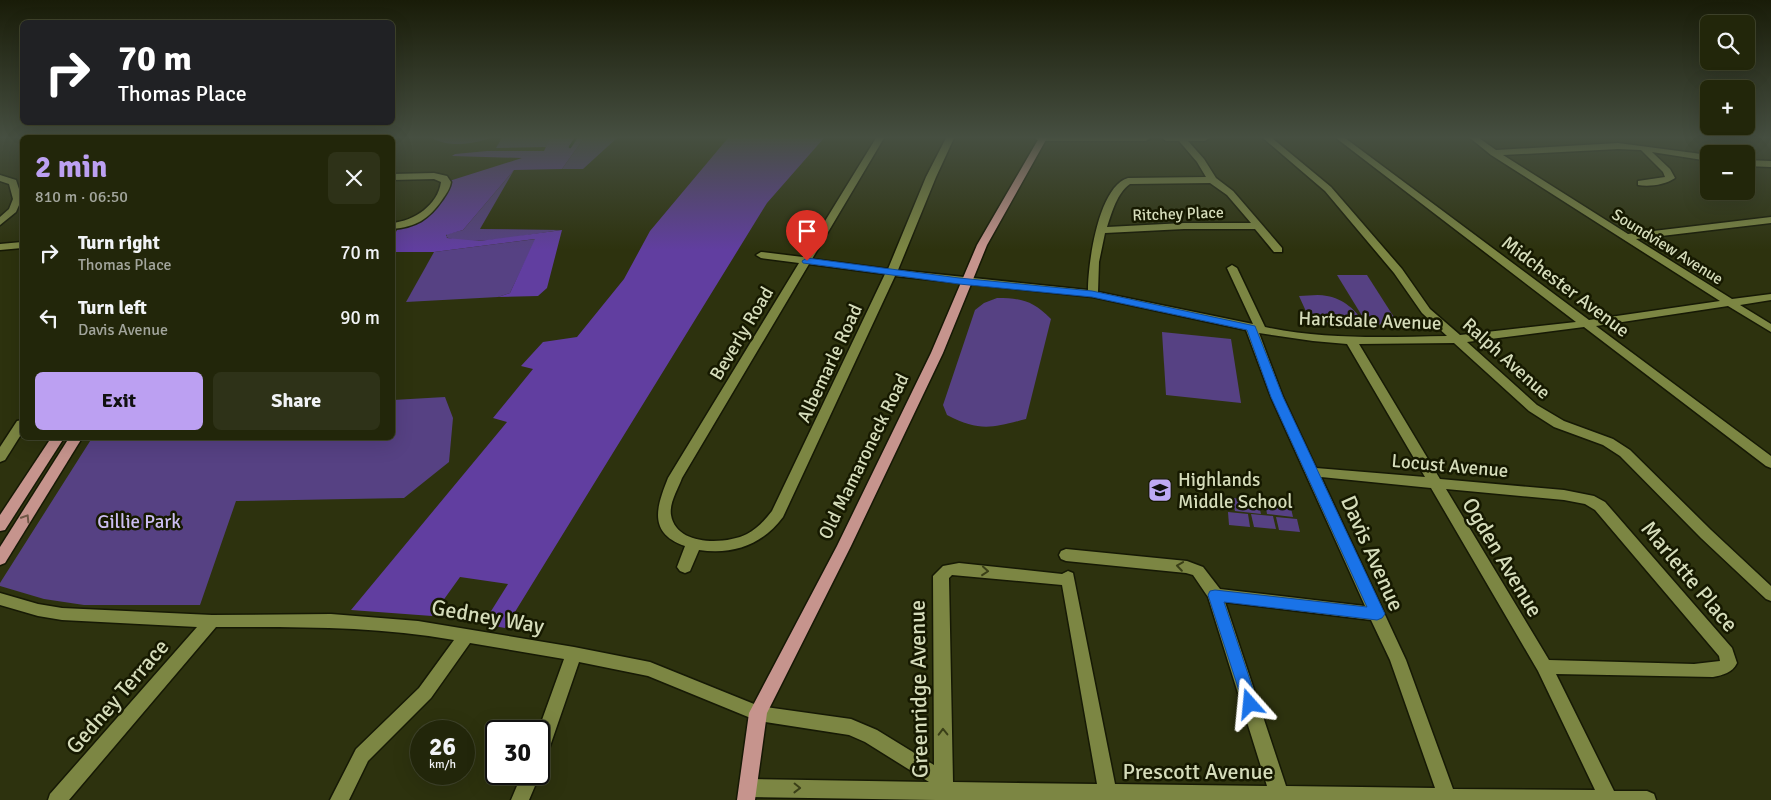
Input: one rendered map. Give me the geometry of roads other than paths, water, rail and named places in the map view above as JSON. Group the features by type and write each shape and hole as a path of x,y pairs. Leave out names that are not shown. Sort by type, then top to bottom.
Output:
{"main road":[{"name":"Old Mamaroneck Road","path":"747,794 758,713 844,546 937,353 982,245 1020,175"},
{"path":"0,526 56,440"},
{"path":"0,559 74,440"}],"street":[{"name":"Beverly Road","path":"692,543 682,539 668,528 664,514 675,478 858,175"},
{"name":"Albemarle Road","path":"692,543 714,547 735,545 751,539 767,528 778,513 892,272 932,175"},
{"path":"1209,175 1212,180 1230,193 1252,216 1266,239 1278,250"},
{"name":"Ralph Avenue","path":"1312,175 1328,189 1398,271 1426,310 1533,408 1546,418 1608,442 1625,453 1706,534 1771,595"},
{"name":"Midchester Avenue","path":"1390,175 1771,463"},
{"name":"Soundview Avenue","path":"1530,175 1771,329"},
{"path":"1641,183 1659,182 1670,178 1669,175"},
{"path":"395,177 434,176 444,178 446,188 426,215 412,223 395,226"},
{"path":"0,178 13,182 20,178"},
{"path":"1092,294 1096,250 1101,230 1112,200 1122,183 1128,181 1212,180"},
{"path":"0,222 17,204 18,199 13,182"},
{"path":"1626,237 1771,220"},
{"name":"Ritchey Place","path":"1101,230 1168,226 1257,226"},
{"path":"0,240 20,239"},
{"path":"0,247 20,245"},
{"name":"Hartsdale Avenue","path":"760,255 965,282 1092,294 1256,329 1313,338 1351,340 1458,339 1771,297"},
{"name":"Davis Avenue","path":"1232,268 1256,329 1277,397 1398,660 1447,798"},
{"name":"Ogden Avenue","path":"1351,340 1544,667 1609,800"},
{"path":"0,457 20,427"},
{"name":"Locust Avenue","path":"1313,472 1435,482 1564,495 1583,499"},
{"name":"Marlette Place","path":"1544,667 1694,671 1718,670 1726,667 1729,663 1726,653 1704,626 1600,506 1583,499"},
{"path":"685,568 692,543"},
{"path":"1066,555 1187,567 1198,571 1215,595 1280,797"},
{"name":"Greenridge Avenue","path":"944,790 941,578 948,570 959,569 1068,578 1109,797"},
{"path":"1215,595 1377,614"},
{"name":"Gedney Way","path":"0,599 38,610 62,614 212,621 331,620 418,627 650,669 758,713 851,727 871,736 944,790"},
{"name":"Gedney Terrace","path":"57,800 212,621"},
{"path":"338,800 362,755 425,693 465,636"},
{"path":"550,721 574,654"},
{"path":"520,800 526,785"},
{"name":"Prescott Avenue","path":"747,794 944,790 1109,797 1647,800"}],"place":[{"name":"Highlands Middle School","path":"1160,490"}],"park label":[{"name":"Gillie Park","path":"139,521"}]}
